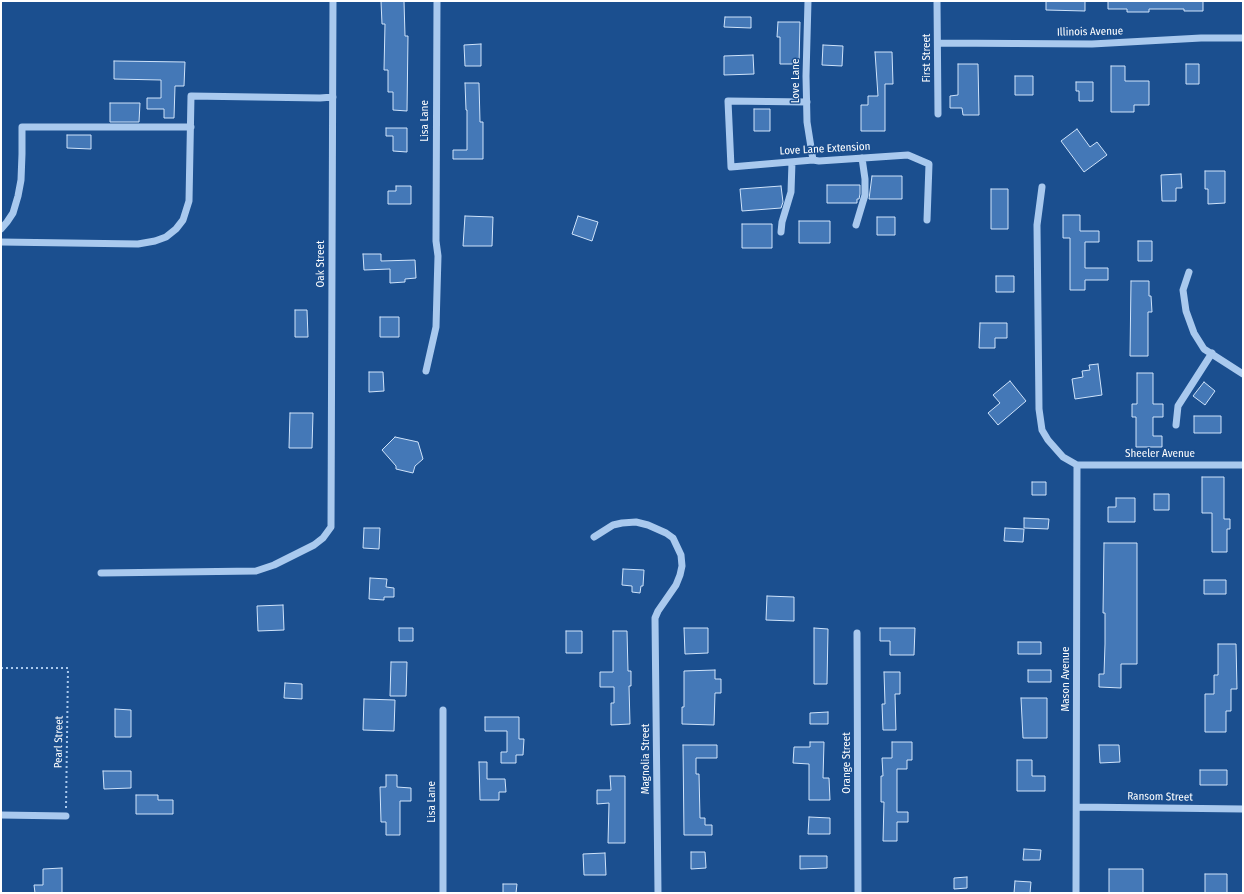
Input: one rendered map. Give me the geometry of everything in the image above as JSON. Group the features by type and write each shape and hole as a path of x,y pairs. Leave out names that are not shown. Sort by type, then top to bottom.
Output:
{"street":[{"name":"Oak Street","path":"101,572 256,571 274,565 314,545 323,538 331,527 334,1"},
{"name":"Lisa Lane","path":"426,371 436,327 438,256 436,241 437,1"},
{"name":"Love Lane","path":"808,1 806,76 807,122 812,160"},
{"name":"First Street","path":"937,1 938,114"},
{"name":"Illinois Avenue","path":"938,43 1092,44 1200,38 1243,38"},
{"path":"1,242 138,244 155,241 166,237 176,229 182,220 189,201 191,96 333,97"},
{"name":"Love Lane Extension","path":"807,102 728,101 731,167 812,160 819,161 908,155 929,164 927,220"},
{"path":"1,229 13,213 18,196 21,180 22,127 191,128"},
{"path":"856,225 865,195 865,179 862,158"},
{"path":"781,232 782,222 791,192 792,162"},
{"path":"1042,187 1037,225 1039,409 1042,430 1048,440 1063,457 1077,465"},
{"path":"1189,272 1183,290 1186,311 1194,333 1204,349 1243,374"},
{"path":"1176,425 1178,406 1212,354"},
{"name":"Sheeler Avenue","path":"1077,465 1243,465"},
{"name":"Mason Avenue","path":"1076,893 1077,465"},
{"name":"Magnolia Street","path":"594,537 613,525 636,522 648,525 657,528 672,538 680,555 682,566 676,585 658,611 655,618 658,893"},
{"name":"Orange Street","path":"857,633 858,893"},
{"name":"Lisa Lane","path":"443,893 444,710"},
{"name":"Ransom Street","path":"1077,807 1243,809"},
{"path":"1,815 66,816"}],"path":[{"name":"Pearl Street","path":"1,668 68,668 66,816"}],"building":[{"path":"381,1 404,1 405,36 408,36 407,111 393,110 393,92 388,92 388,70 384,70 385,24 382,24"},
{"path":"1046,1 1085,1 1085,11 1046,10"},
{"path":"1108,1 1203,1 1203,11 1184,11 1184,9 1149,9 1149,12 1127,12 1127,9 1108,9"},
{"path":"725,17 751,17 751,28 724,27"},
{"path":"778,22 800,22 799,64 780,64 780,37 777,37"},
{"path":"481,44 481,66 465,66 464,45"},
{"path":"823,45 843,46 842,66 822,65"},
{"path":"875,52 892,52 893,84 885,84 885,131 861,131 861,105 868,105 868,96 878,96"},
{"path":"753,55 754,74 724,75 724,56"},
{"path":"114,61 185,62 184,86 175,86 174,118 164,118 164,109 147,109 147,98 161,98 161,80 114,79"},
{"path":"958,64 978,64 979,115 963,115 962,108 950,108 950,96 958,95"},
{"path":"1186,64 1199,64 1199,84 1186,84"},
{"path":"1111,66 1125,66 1125,81 1149,81 1149,105 1134,105 1134,112 1111,112"},
{"path":"1015,76 1033,76 1033,95 1015,95"},
{"path":"1076,82 1093,82 1093,101 1079,101 1079,91 1076,91"},
{"path":"465,83 479,83 480,122 483,122 483,159 453,159 453,150 467,150"},
{"path":"110,103 140,103 139,122 110,122"},
{"path":"754,109 770,109 770,131 754,131"},
{"path":"386,128 407,128 407,152 393,151 393,136 386,136"},
{"path":"1077,129 1090,147 1097,142 1107,155 1084,172 1061,141"},
{"path":"67,135 91,135 91,149 67,148"},
{"path":"1205,171 1225,171 1225,203 1208,204 1208,189 1205,189"},
{"path":"1181,174 1182,188 1176,188 1176,201 1162,201 1161,175"},
{"path":"872,176 902,176 902,199 869,199"},
{"path":"827,185 860,185 860,194 859,199 857,199 857,203 827,203"},
{"path":"396,186 411,186 411,204 388,204 388,191 396,191"},
{"path":"781,186 783,202 781,208 742,211 740,189"},
{"path":"991,189 1008,189 1008,229 991,229"},
{"path":"1063,215 1080,215 1080,231 1099,231 1099,242 1085,242 1085,268 1108,268 1108,280 1085,280 1085,290 1070,290 1070,238 1063,238"},
{"path":"465,216 493,217 492,246 463,246"},
{"path":"578,216 598,222 592,241 572,234"},
{"path":"877,217 895,217 895,235 877,235"},
{"path":"799,221 830,221 830,243 799,243"},
{"path":"742,224 772,224 772,248 742,248"},
{"path":"1138,241 1152,241 1152,261 1138,261"},
{"path":"363,254 381,254 381,261 415,260 416,278 405,279 405,282 390,283 390,269 364,270"},
{"path":"996,276 1014,276 1014,292 996,292"},
{"path":"1131,281 1149,281 1149,296 1151,296 1152,312 1148,312 1148,356 1130,356"},
{"path":"295,310 307,310 308,337 295,337"},
{"path":"380,317 399,317 399,337 380,337"},
{"path":"980,323 1007,323 1007,338 995,338 995,348 979,348"},
{"path":"1098,364 1102,395 1075,399 1072,379 1083,377 1082,371 1090,370 1089,365"},
{"path":"369,372 383,372 384,391 369,392"},
{"path":"1137,373 1153,373 1153,404 1163,404 1163,417 1153,417 1153,436 1162,436 1162,447 1136,447 1136,417 1132,417 1132,404 1137,404"},
{"path":"1010,381 1026,401 998,425 988,413 1000,403 993,395"},
{"path":"1204,382 1215,391 1205,405 1193,396"},
{"path":"290,413 313,413 312,448 289,448"},
{"path":"1194,416 1221,416 1221,433 1194,433"},
{"path":"395,437 418,442 423,459 415,466 413,473 396,469 396,466 382,450"},
{"path":"1202,477 1224,477 1224,519 1230,519 1230,529 1227,529 1227,552 1212,552 1212,513 1202,513"},
{"path":"1032,482 1046,482 1046,495 1032,495"},
{"path":"1154,494 1169,494 1169,510 1154,510"},
{"path":"1116,498 1135,498 1135,522 1108,522 1108,507 1116,507"},
{"path":"1024,518 1049,519 1048,529 1024,528"},
{"path":"364,528 380,528 379,549 363,548"},
{"path":"1005,528 1024,529 1023,542 1004,541"},
{"path":"1104,543 1137,543 1137,664 1121,664 1121,688 1099,687 1099,674 1104,674"},
{"path":"623,569 644,570 643,586 641,586 640,593 632,592 632,586 622,585"},
{"path":"370,578 387,579 386,587 394,588 394,597 384,597 384,600 369,599"},
{"path":"1204,580 1226,580 1226,594 1204,594"},
{"path":"767,596 794,597 794,621 766,620"},
{"path":"283,605 284,630 258,631 257,606"},
{"path":"399,628 413,628 413,641 399,641"},
{"path":"684,628 708,628 708,653 685,654"},
{"path":"814,628 828,629 827,684 814,684"},
{"path":"880,628 915,628 914,655 890,655 890,641 880,641"},
{"path":"566,631 582,631 582,653 566,653"},
{"path":"613,631 627,631 628,671 631,671 631,686 629,686 630,724 611,725 611,703 614,703 614,687 600,687 600,672 613,672"},
{"path":"1018,642 1041,642 1041,654 1018,654"},
{"path":"1218,644 1236,644 1237,689 1231,689 1231,711 1226,711 1226,732 1205,732 1205,694 1214,694 1214,675 1218,675"},
{"path":"391,662 407,662 406,696 390,696"},
{"path":"715,670 715,679 721,679 721,693 715,693 714,725 682,724 682,707 684,707 684,671"},
{"path":"1028,670 1051,670 1051,682 1028,682"},
{"path":"884,672 900,672 900,694 895,694 896,730 883,730 882,704 885,704"},
{"path":"285,683 302,684 302,699 284,698"},
{"path":"1021,698 1047,698 1047,738 1023,738"},
{"path":"364,699 395,700 394,731 363,730"},
{"path":"115,709 131,710 131,737 115,737"},
{"path":"828,712 828,724 810,724 810,713"},
{"path":"485,717 519,717 519,739 524,739 523,755 516,755 516,763 501,763 501,752 507,752 507,731 485,731"},
{"path":"810,742 824,742 823,778 829,778 830,800 809,800 809,764 793,763 794,747 810,747"},
{"path":"892,742 912,742 912,760 907,760 907,769 897,769 897,812 908,812 908,822 897,822 897,841 883,841 884,802 881,802 881,776 883,776 882,758 892,758"},
{"path":"683,745 717,745 717,758 696,758 696,774 699,774 700,818 705,818 705,825 712,825 712,835 684,835"},
{"path":"1099,745 1119,745 1120,762 1100,763"},
{"path":"1017,760 1032,760 1032,776 1045,776 1045,791 1017,791"},
{"path":"479,762 487,762 487,779 505,779 506,792 499,792 499,800 480,800"},
{"path":"1200,770 1227,770 1227,785 1200,785"},
{"path":"103,771 131,771 131,788 104,789"},
{"path":"386,775 397,775 397,787 411,788 411,801 400,801 400,835 386,835 386,822 381,822 380,787 386,787"},
{"path":"610,776 625,776 625,843 608,843 609,803 597,804 597,790 611,790"},
{"path":"136,795 158,795 158,800 173,800 173,814 136,814"},
{"path":"809,817 830,818 830,834 808,834"},
{"path":"1024,849 1041,850 1040,860 1023,860"},
{"path":"691,852 705,852 706,868 691,869"},
{"path":"605,853 606,875 584,875 583,854"},
{"path":"800,856 827,856 827,868 800,869"},
{"path":"62,868 62,893 35,893 34,885 43,885 43,869"},
{"path":"1109,869 1143,869 1143,893 1109,893"},
{"path":"1205,874 1227,874 1227,893 1205,893"},
{"path":"967,877 967,888 954,889 954,878"},
{"path":"1015,881 1031,882 1030,893 1014,893"},
{"path":"503,884 517,884 516,893 503,893"}]}
